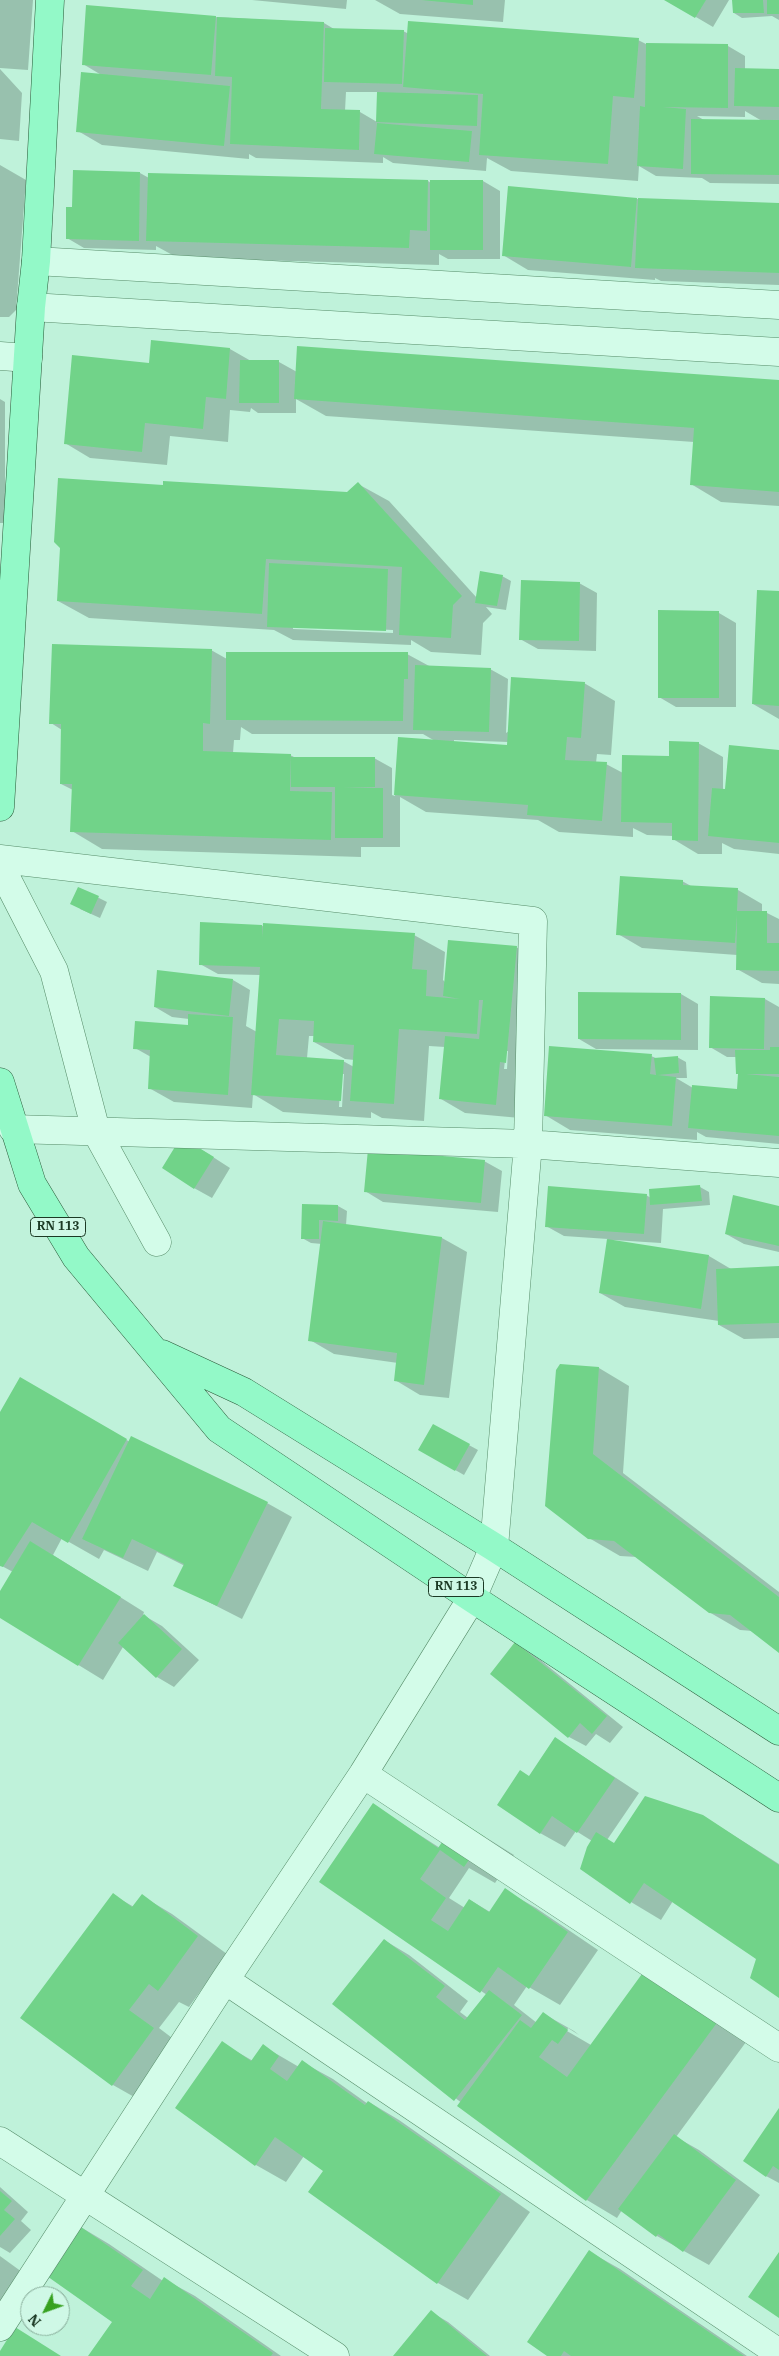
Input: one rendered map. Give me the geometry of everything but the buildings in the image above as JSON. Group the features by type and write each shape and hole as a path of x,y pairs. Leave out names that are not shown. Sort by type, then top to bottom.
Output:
{"main road":[{"path":"0,807 8,549 36,261 50,0"},
{"name":"RN 113","path":"0,1082 13,1129 32,1184 76,1257 219,1429 472,1598 779,1798"},
{"name":"RN 113","path":"154,1350 244,1392 494,1548 779,1731"}],"street":[{"path":"36,261 779,305"},
{"path":"31,307 779,352"},
{"path":"0,356 28,358"},
{"path":"0,859 533,921 528,1144 494,1548 472,1598 364,1774 225,1980 0,2327"},
{"path":"0,866 54,972 96,1131 157,1242"},
{"path":"13,1129 528,1144 779,1163"},
{"path":"364,1774 779,2048"},
{"path":"225,1980 779,2353"},
{"path":"0,2141 335,2356"}]}
